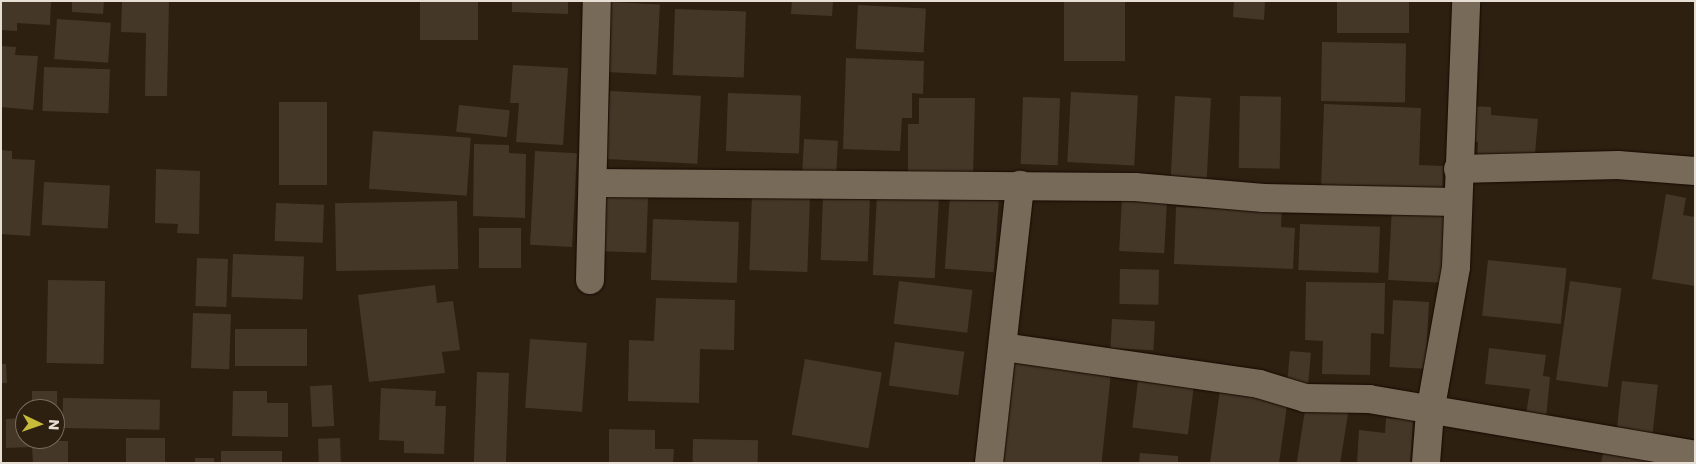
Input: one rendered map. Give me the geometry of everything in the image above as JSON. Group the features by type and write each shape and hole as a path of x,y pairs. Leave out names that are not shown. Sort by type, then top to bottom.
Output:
{"street":[{"path":"590,280 594,183 597,1"},
{"path":"1426,463 1430,412 1456,267 1456,202 1466,1"},
{"path":"1458,169 1618,165 1695,171"},
{"path":"594,183 1020,185 1456,202"},
{"path":"989,463 1020,185"},
{"path":"1002,347 1259,384 1305,398 1369,399 1430,412 1695,455"}],"building":[{"path":"1,1 51,1 50,25 17,23 17,31 1,30"},
{"path":"72,1 104,1 103,14 72,12"},
{"path":"122,1 169,1 167,96 145,96 146,33 121,32"},
{"path":"420,1 478,1 478,40 420,40"},
{"path":"512,1 568,1 568,14 512,12"},
{"path":"792,1 833,1 832,16 791,14"},
{"path":"1064,1 1125,1 1125,61 1064,61"},
{"path":"1234,1 1265,1 1264,20 1233,17"},
{"path":"1337,1 1409,1 1409,33 1337,33"},
{"path":"610,2 660,5 656,75 606,72"},
{"path":"858,5 926,9 924,52 856,49"},
{"path":"675,9 746,11 744,77 673,75"},
{"path":"57,19 111,23 108,63 54,59"},
{"path":"1322,42 1406,43 1405,102 1321,101"},
{"path":"1,46 16,47 15,55 38,56 33,110 1,107"},
{"path":"846,58 924,61 923,94 912,93 912,118 902,118 900,151 843,149"},
{"path":"513,65 568,68 563,145 516,142 519,103 510,103"},
{"path":"44,67 110,69 108,113 42,111"},
{"path":"610,91 701,96 697,164 606,159"},
{"path":"1071,92 1138,96 1134,165 1067,162"},
{"path":"728,93 801,96 799,154 726,151"},
{"path":"1175,96 1211,98 1207,178 1171,176"},
{"path":"1240,96 1281,97 1280,169 1239,168"},
{"path":"1023,97 1060,98 1058,165 1021,164"},
{"path":"919,98 975,98 973,175 908,175 908,124 919,124"},
{"path":"279,102 327,102 327,185 279,185"},
{"path":"1324,104 1421,108 1419,165 1443,166 1442,195 1321,190"},
{"path":"459,105 510,110 507,137 456,132"},
{"path":"1469,106 1491,107 1491,115 1538,119 1534,165 1477,160 1478,142 1466,141"},
{"path":"373,131 471,138 467,196 369,189"},
{"path":"804,139 838,141 836,179 802,177"},
{"path":"474,144 509,145 509,153 526,154 525,218 473,216"},
{"path":"1,150 12,151 12,159 35,160 30,236 1,234"},
{"path":"535,151 577,153 572,247 530,245"},
{"path":"156,169 200,171 199,234 177,233 178,224 155,223"},
{"path":"44,182 110,185 108,228 42,225"},
{"path":"752,194 810,196 807,272 749,270"},
{"path":"823,194 870,196 868,262 821,260"},
{"path":"1666,194 1686,198 1683,215 1695,217 1695,286 1652,279"},
{"path":"877,195 939,198 935,278 873,275"},
{"path":"950,195 999,198 994,272 945,269"},
{"path":"598,196 648,198 646,253 596,251"},
{"path":"1122,198 1167,200 1164,253 1119,251"},
{"path":"457,201 458,269 336,271 335,203"},
{"path":"1282,202 1281,227 1295,228 1293,269 1174,264 1176,207 1249,210"},
{"path":"276,203 324,205 323,243 275,241"},
{"path":"1392,207 1445,210 1441,283 1388,280"},
{"path":"653,219 739,222 737,283 651,280"},
{"path":"1300,224 1380,227 1378,273 1298,270"},
{"path":"479,228 521,228 521,268 479,268"},
{"path":"233,254 304,256 302,299 231,297"},
{"path":"197,258 228,259 226,307 195,306"},
{"path":"1488,260 1567,268 1561,324 1482,316"},
{"path":"1120,269 1159,270 1158,305 1119,304"},
{"path":"48,280 105,281 104,364 47,363"},
{"path":"899,281 972,290 967,333 894,324"},
{"path":"1570,281 1621,288 1608,387 1556,380"},
{"path":"1306,282 1385,283 1384,334 1371,333 1370,375 1322,374 1323,341 1305,340"},
{"path":"435,285 437,303 453,301 460,350 442,352 445,373 369,382 358,295"},
{"path":"656,298 735,300 734,350 700,349 699,403 628,401 629,340 654,341"},
{"path":"1393,300 1429,302 1425,369 1389,367"},
{"path":"193,313 231,314 229,369 191,368"},
{"path":"1112,319 1155,321 1153,350 1110,348"},
{"path":"235,329 307,329 307,366 235,366"},
{"path":"530,339 587,343 582,412 525,408"},
{"path":"895,342 964,352 958,395 889,386"},
{"path":"1489,348 1546,355 1543,376 1550,377 1546,418 1526,415 1530,389 1485,384"},
{"path":"1290,351 1311,353 1308,389 1287,387"},
{"path":"1014,358 1111,368 1102,463 1003,463"},
{"path":"805,359 882,373 868,448 792,435"},
{"path":"1,364 6,364 7,383 1,383"},
{"path":"477,372 509,373 506,463 474,463"},
{"path":"1139,373 1195,380 1188,434 1132,428"},
{"path":"1622,381 1658,385 1653,434 1617,431"},
{"path":"332,385 334,426 312,427 310,386"},
{"path":"381,388 436,391 435,406 446,406 444,454 404,453 404,441 379,440"},
{"path":"1220,390 1288,398 1279,463 1210,463"},
{"path":"32,391 57,391 57,399 32,399"},
{"path":"233,391 267,391 267,403 288,403 288,437 232,436"},
{"path":"63,398 160,400 159,430 65,428 65,399"},
{"path":"1306,404 1348,411 1340,463 1297,463"},
{"path":"1386,418 1413,420 1410,463 1357,463 1359,430 1385,433"},
{"path":"6,419 15,419 15,448 6,448"},
{"path":"609,429 655,430 655,449 674,449 673,463 609,463"},
{"path":"126,438 165,438 165,463 126,463"},
{"path":"340,438 341,463 319,463 318,439"},
{"path":"693,439 758,440 758,463 693,463"},
{"path":"65,441 68,441 68,463 33,463 32,449 65,449"},
{"path":"1604,449 1663,463 1601,463"},
{"path":"221,451 282,451 282,463 221,463"},
{"path":"1140,453 1178,456 1178,463 1139,463"},
{"path":"195,458 214,458 214,463 195,463"}]}
